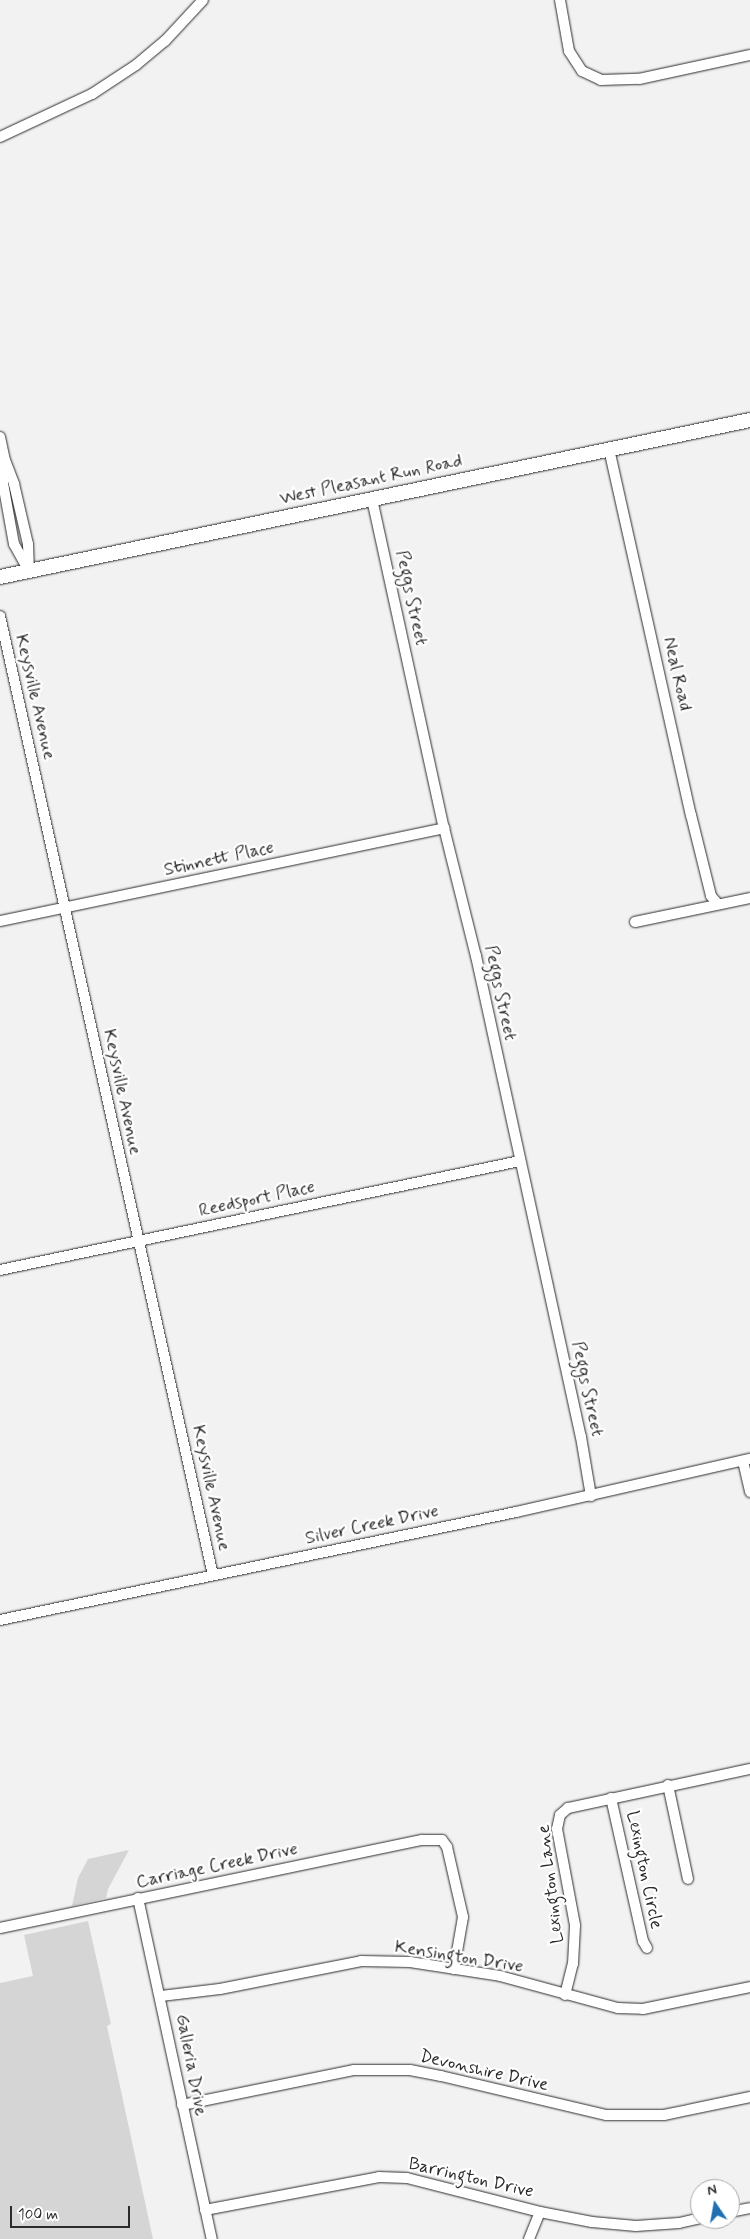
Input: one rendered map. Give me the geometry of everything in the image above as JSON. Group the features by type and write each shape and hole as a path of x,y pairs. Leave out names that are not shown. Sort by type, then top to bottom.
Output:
{"main road":[{"name":"West Pleasant Run Road","path":"0,577 750,420"}],"street":[{"path":"0,137 92,94 136,65 165,41 203,0"},
{"path":"560,0 570,51 582,71 601,80 639,78 750,55"},
{"path":"0,437 5,460 3,483 14,544 29,571"},
{"name":"Neal Road","path":"609,449 690,815 711,896 718,904"},
{"name":"Peggs Street","path":"372,498 444,828 476,956 581,1437 591,1496"},
{"name":"Keysville Avenue","path":"0,616 213,1575"},
{"name":"Stinnett Place","path":"0,921 444,828"},
{"path":"635,922 750,898"},
{"name":"Reedsport Place","path":"0,1270 520,1161"},
{"path":"746,1460 750,1492"},
{"name":"Silver Creek Drive","path":"0,1620 591,1496 746,1460"},
{"name":"Lexington Lane","path":"565,1995 573,1964 575,1924 557,1829 560,1815 568,1808 668,1785 750,1769"},
{"path":"668,1785 688,1879"},
{"name":"Lexington Circle","path":"611,1798 642,1941 647,1948"},
{"name":"Carriage Creek Drive","path":"0,1928 422,1840 442,1840 447,1847 463,1917 454,1969"},
{"name":"Galleria Drive","path":"138,1898 161,1996 182,2105 212,2239"},
{"name":"Kensington Drive","path":"161,1996 220,1989 361,1961 410,1962 500,1976 618,2008 643,2009 750,1987"},
{"name":"Devonshire Drive","path":"182,2105 354,2070 410,2070 606,2115 664,2115 750,2097"},
{"name":"Barrington Drive","path":"205,2210 379,2177 407,2178 540,2212 592,2222 636,2226 690,2220"},
{"path":"529,2239 540,2212"}],"shaded area":[{"path":"129,1850 108,1889 106,1898 72,1906 78,1878 88,1859"},
{"path":"88,1921 111,2024 107,2026 153,2239 0,2239 0,1983 33,1976 24,1935"}]}
